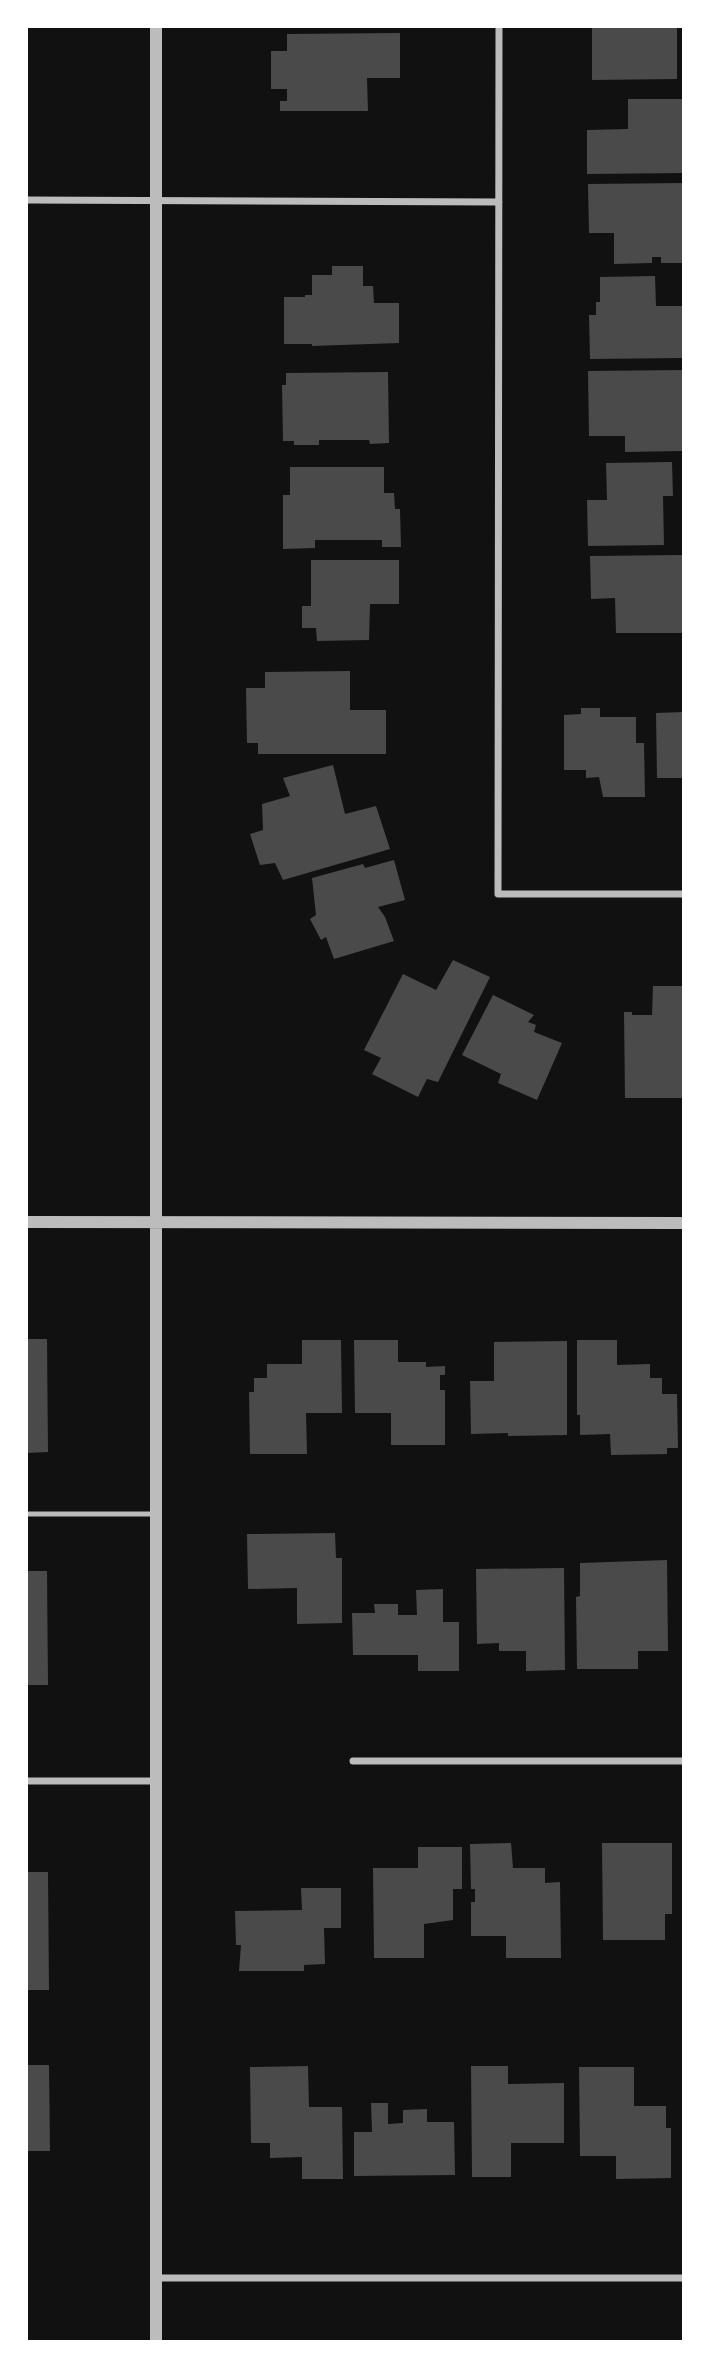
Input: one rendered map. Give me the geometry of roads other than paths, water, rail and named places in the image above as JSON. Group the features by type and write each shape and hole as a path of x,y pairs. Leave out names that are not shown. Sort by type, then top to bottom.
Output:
{"street":[{"path":"156,26 156,2342"},
{"path":"499,26 498,894 684,894"},
{"path":"26,200 499,202"},
{"path":"26,1222 684,1223"},
{"path":"353,1760 684,1761"},
{"path":"26,1781 156,1781"},
{"path":"156,2278 684,2278"}],"lane":[{"path":"26,1514 156,1514"}]}
